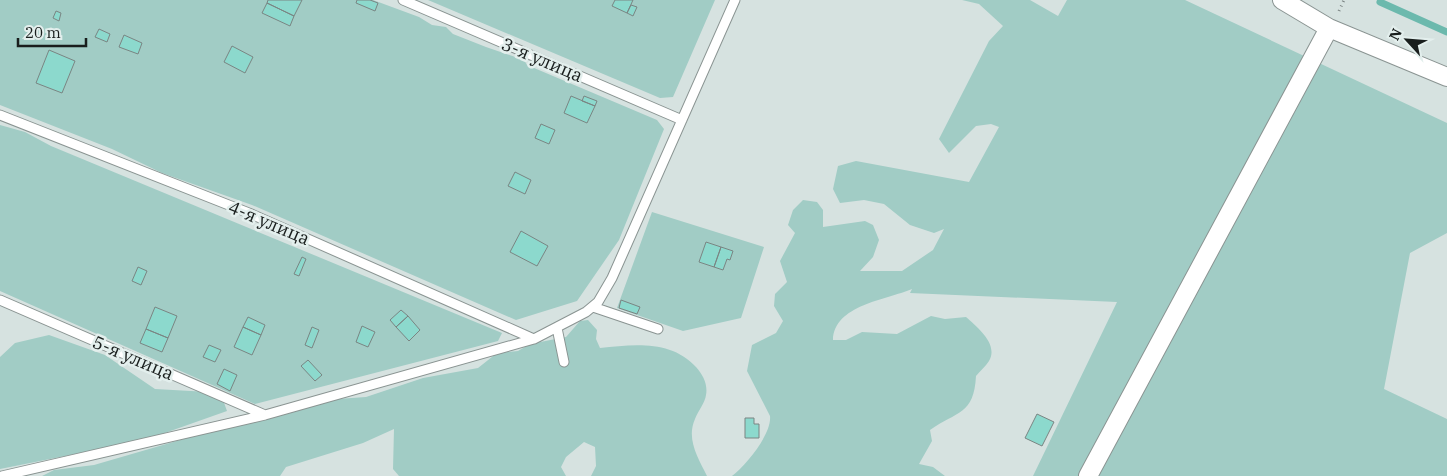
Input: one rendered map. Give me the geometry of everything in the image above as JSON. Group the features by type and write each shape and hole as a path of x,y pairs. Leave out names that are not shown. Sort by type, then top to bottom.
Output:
{"street":[{"path":"1282,0 1330,28 1447,77"},
{"path":"1088,476 1330,28"}],"lane":[{"name":"3-я улица","path":"403,0 682,120"},
{"path":"2,476 265,415 534,339 593,307 612,278 735,0"},
{"name":"4-я улица","path":"0,115 249,213 534,339"},
{"name":"5-я улица","path":"0,300 265,415"},
{"path":"593,307 658,329"},
{"path":"557,328 564,362"}],"green space":[{"path":"0,0 373,0 419,17 432,25 446,27 453,34 524,60 527,65 657,120 664,129 619,240 577,301 516,320 252,205 162,173 112,149 0,105"},
{"path":"428,0 715,0 673,97 660,98"},
{"path":"962,0 1030,0 1058,16 1067,0 1185,0 1447,123 1447,233 1410,253 1384,389 1447,419 1447,476 1033,476 1117,302 910,293 912,289 852,311 842,319 836,328 833,340 846,340 862,332 897,334 931,316 945,319 966,317 985,336 991,348 991,355 988,363 976,376 972,398 968,405 956,415 930,430 932,441 919,464 933,467 945,476 732,476 757,449 770,423 770,416 747,371 752,345 776,333 783,321 774,306 775,294 787,282 780,261 795,233 788,225 793,210 803,200 817,202 823,210 823,227 865,221 873,225 879,240 873,257 860,271 902,271 933,250 944,229 934,233 910,225 884,204 864,200 840,203 833,189 838,166 856,161 969,182 999,127 991,124 976,126 949,153 939,139 989,41 1003,26 979,4"},
{"path":"0,125 25,132 51,146 502,333 498,341 255,404 0,291"},
{"path":"652,212 764,247 741,318 683,331 617,308"},
{"path":"588,320 597,330 596,339 600,348 639,345 664,348 686,358 699,370 704,380 706,391 704,401 693,426 692,441 707,476 591,476 596,466 595,447 584,442 566,457 561,467 566,476 399,476 393,469 394,429 363,443 286,467 280,476 42,476 54,470 94,465 187,438 337,399 366,397 423,378 478,368 497,353 518,351 530,344 566,337 580,321"},
{"path":"49,335 105,355 155,389 209,392 223,400 227,411 145,440 0,469 0,357 15,343"}],"building":[{"path":"268,0 302,0 294,16 267,3"},
{"path":"357,0 370,0 378,3 375,11 356,3"},
{"path":"615,0 633,0 627,13 612,6"},
{"path":"267,3 294,16 290,26 262,13"},
{"path":"631,5 637,7 633,16 627,13"},
{"path":"56,11 61,13 59,21 53,18"},
{"path":"99,29 110,34 107,42 95,37"},
{"path":"124,35 142,43 138,54 119,47"},
{"path":"232,46 253,57 245,73 224,62"},
{"path":"49,50 75,61 62,93 36,83"},
{"path":"571,96 595,106 587,123 564,113"},
{"path":"584,96 597,101 595,106 582,101"},
{"path":"541,124 555,130 549,144 535,138"},
{"path":"515,172 531,180 525,194 508,186"},
{"path":"521,231 548,246 537,266 510,252"},
{"path":"706,242 721,247 714,267 699,262"},
{"path":"721,247 733,251 730,260 727,259 723,270 714,267"},
{"path":"302,257 306,259 299,276 294,274"},
{"path":"138,267 147,271 141,285 132,281"},
{"path":"621,300 640,307 637,314 619,308"},
{"path":"155,307 177,316 168,338 146,329"},
{"path":"401,310 408,316 396,327 390,320"},
{"path":"408,316 420,330 409,341 396,327"},
{"path":"248,317 265,325 261,335 243,327"},
{"path":"362,326 375,332 368,347 356,342"},
{"path":"243,327 261,335 252,355 234,347"},
{"path":"312,327 319,330 312,348 305,345"},
{"path":"146,329 168,338 162,352 140,343"},
{"path":"209,345 221,350 215,362 203,357"},
{"path":"308,360 322,375 315,381 301,366"},
{"path":"224,369 237,375 230,391 217,384"},
{"path":"1037,414 1054,422 1042,446 1025,438"},
{"path":"745,418 754,418 754,424 759,424 759,438 745,438"}],"waterway":[{"path":"1380,2 1447,32"}]}
